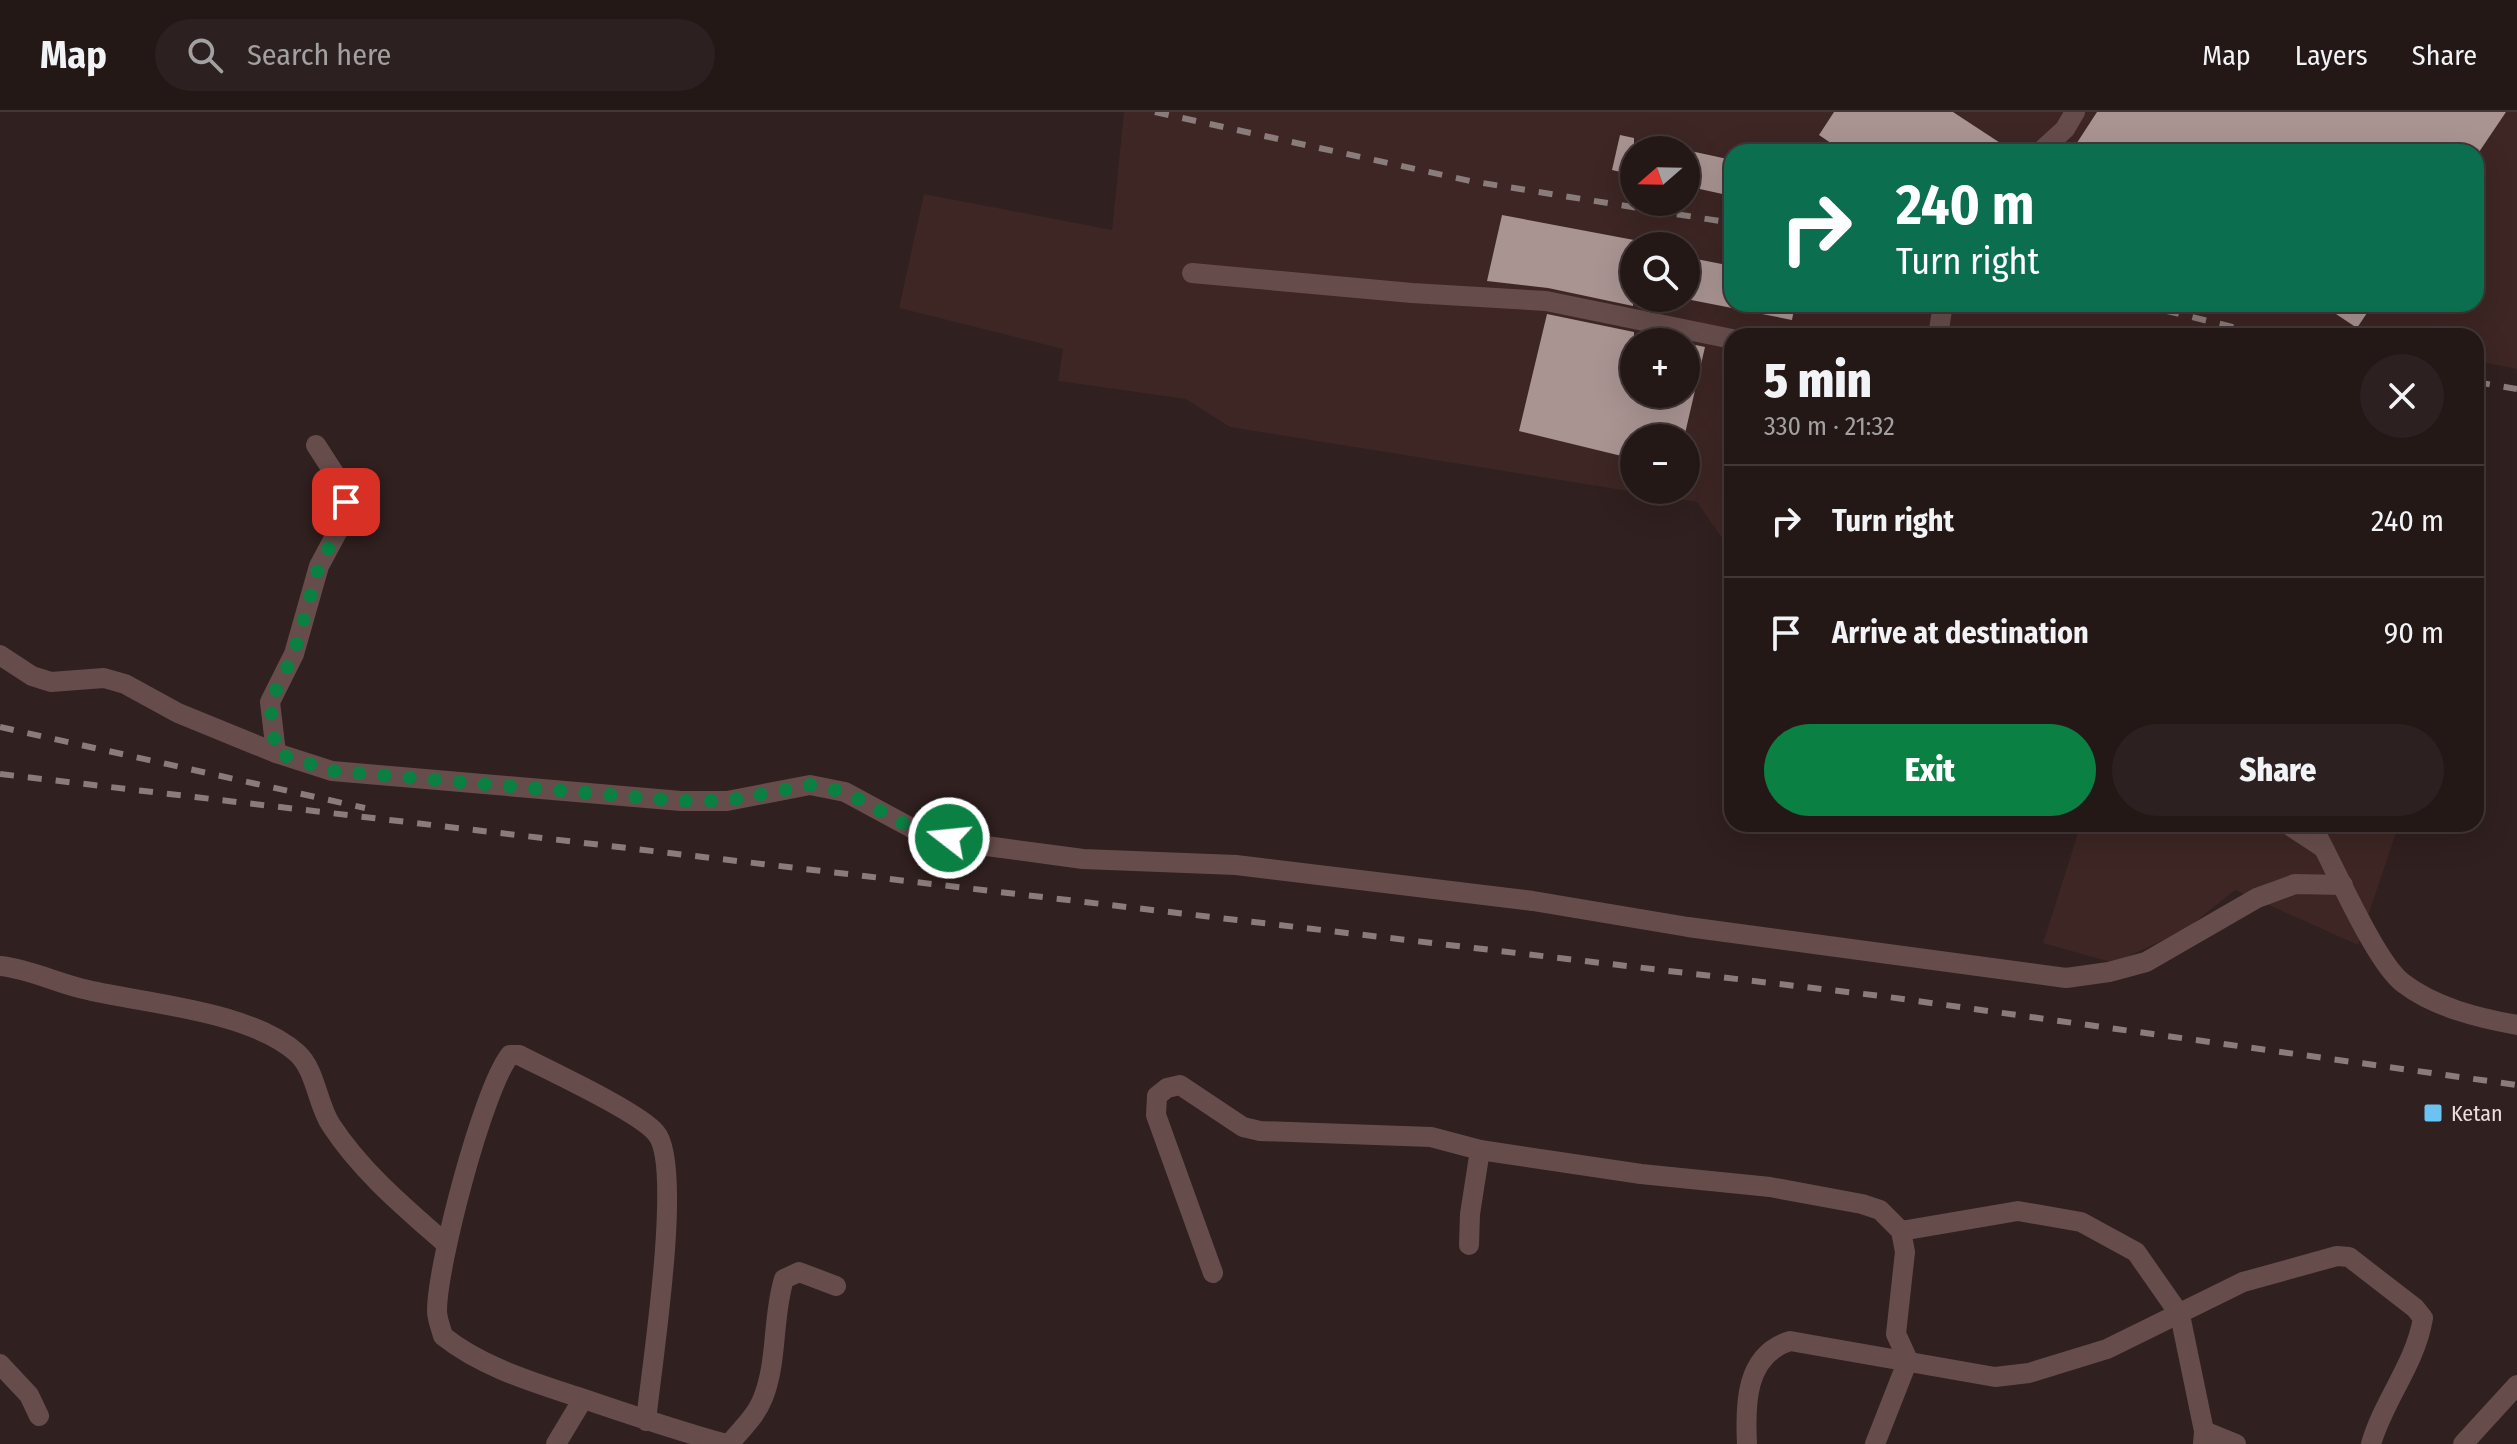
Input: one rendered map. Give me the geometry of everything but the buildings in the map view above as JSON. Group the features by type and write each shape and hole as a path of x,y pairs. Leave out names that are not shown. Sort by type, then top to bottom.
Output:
{"street":[{"path":"2049,144 2065,129 2075,112"},
{"path":"1192,273 1412,293 1546,301 1724,337"},
{"path":"276,753 270,702 294,654 319,566 340,527 346,502 336,476 316,445"},
{"path":"0,655 32,676 51,682 104,678 125,684 178,713 276,753 332,771 681,801 727,801 810,785 845,792 919,832 979,845 1083,859 1236,865 1533,901 1703,929 2066,978 2109,972 2146,962 2257,898 2295,884 2343,885"},
{"path":"2299,832 2326,850"},
{"path":"2316,832 2386,963 2400,982 2430,1000 2517,1025"},
{"path":"0,966 87,990 194,1010 270,1035 299,1055 328,1120 348,1150 394,1198 445,1243"},
{"path":"646,1421 667,1217 668,1159 658,1134 533,1062 519,1055 510,1055 495,1082 445,1243 437,1313 443,1336 491,1364 583,1399 646,1421 727,1444 762,1400 772,1363 776,1314 784,1279 799,1272 836,1286"},
{"path":"1213,1273 1156,1115 1157,1096 1167,1088 1180,1085 1243,1127 1260,1131 1431,1137 1480,1150 1641,1174 1770,1187 1862,1204 1880,1210 1901,1231 1905,1252 1896,1334 1908,1360 1875,1444"},
{"path":"1469,1245 1470,1214 1480,1150"},
{"path":"1901,1231 2018,1211 2081,1222 2136,1252 2180,1315 2204,1437 2236,1444"},
{"path":"1747,1444 1746,1398 1754,1372 1776,1346 1790,1341 1995,1377 2029,1373 2107,1349 2243,1282 2328,1257 2349,1257 2415,1308 2423,1318 2412,1359 2382,1409 2371,1444"},
{"path":"0,1364 29,1395 39,1416"},
{"path":"2463,1444 2517,1385"},
{"path":"556,1444 583,1399"}],"shaded area":[{"path":"1124,112 2517,112 2517,369 2484,363 2484,328 1724,328 1724,541 1698,504 1700,424 1620,424 1620,490 1230,427 1186,399 1058,381 1063,349 899,308 924,194 1112,230"},
{"path":"2078,832 2396,832 2358,945 2235,890 2185,930 2114,963 2043,943"}],"railway":[{"path":"1155,112 1470,181 1724,222"},
{"path":"2171,312 2237,328"},
{"path":"2484,383 2517,389"},
{"path":"0,727 365,808"},
{"path":"0,774 1881,996 2517,1085"}],"place":[{"name":"Ketan","path":"2433,1113"}],"route":[{"path":"346,502 340,527 319,566 294,654 270,702 276,753 332,771 681,801 727,801 810,785 845,792 919,832 949,838"}]}
